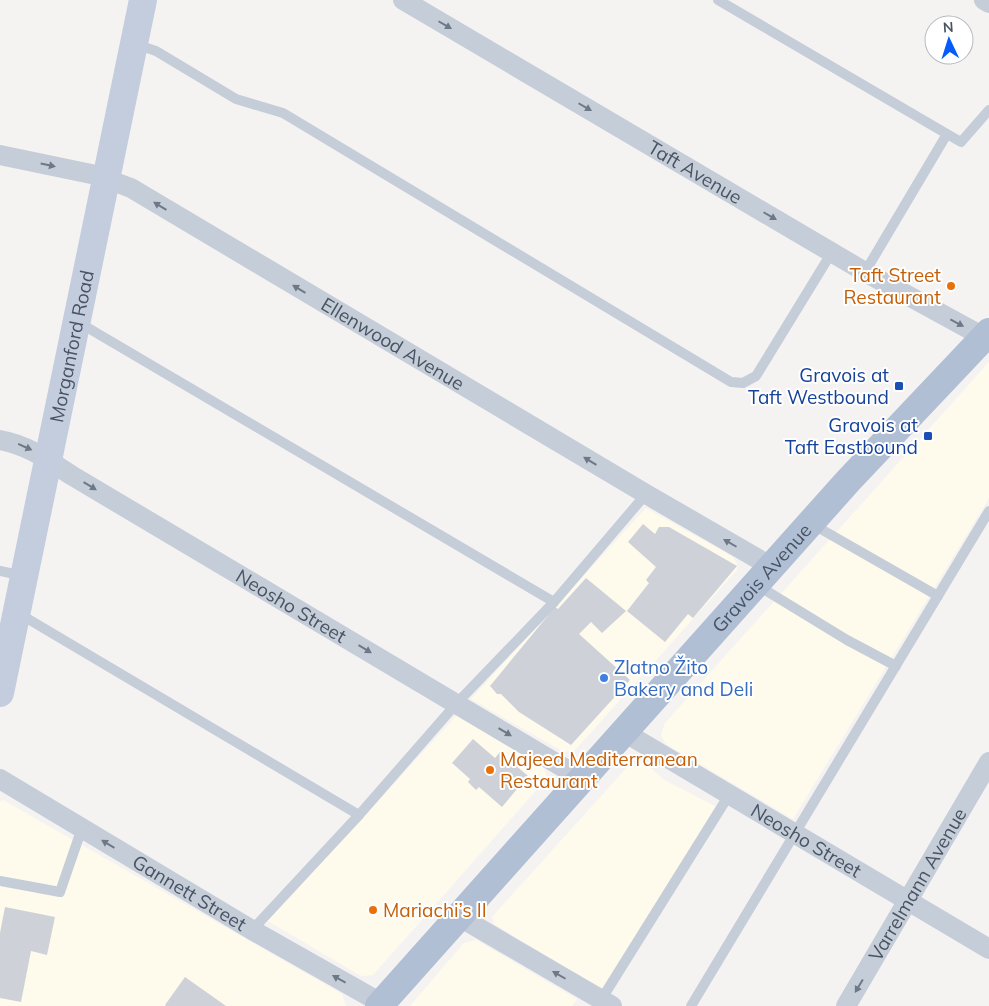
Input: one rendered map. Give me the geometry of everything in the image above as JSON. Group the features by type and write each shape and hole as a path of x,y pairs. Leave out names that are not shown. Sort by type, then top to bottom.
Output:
{"main road":[{"name":"Gravois Avenue","path":"380,1004 811,523 987,337"}],"street":[{"name":"Morganford Road","path":"0,693 17,612 12,574 48,460 144,0"},
{"name":"Taft Avenue","path":"403,0 865,272 987,337"},
{"path":"984,0 989,3"},
{"name":"Ellenwood Avenue","path":"0,156 107,178 131,188 646,494 764,576"},
{"name":"Neosho Street","path":"0,440 24,446 582,778"},
{"name":"Neosho Street","path":"624,732 989,950"},
{"name":"Varrelmann Avenue","path":"846,1006 909,902 989,762"},
{"name":"Gannett Street","path":"0,779 252,930 380,1004"},
{"path":"458,916 607,1003"}],"lane":[{"path":"718,0 961,142 989,110"},
{"path":"134,44 156,51 236,99 283,113 731,382 743,383 756,376 832,252"},
{"path":"865,272 947,134"},
{"path":"77,321 554,602"},
{"path":"252,930 359,814 456,704 554,602 646,494"},
{"path":"691,1006 989,511"},
{"path":"811,523 938,596"},
{"path":"764,576 847,640 896,666"},
{"path":"17,612 359,814"},
{"path":"607,1003 729,795"},
{"path":"0,882 60,892 82,828"}],"shaded area":[{"path":"989,362 989,498 793,819 666,744 661,735 665,723"},
{"path":"646,508 733,557 737,564 737,570 575,750 564,752 471,699"},
{"path":"457,715 544,768 547,778 373,975 361,976 268,921"},
{"path":"636,762 647,765 664,780 717,807 604,991 494,924 492,917 630,764"},
{"path":"3,800 342,994 346,1006 0,1006 0,802"},
{"path":"476,940 577,999 572,1006 410,1006 464,943"}],"building":[{"path":"643,524 655,534 659,527 669,527 737,566 693,618 688,614 665,642 627,611 649,583 646,580 656,567 628,542"},
{"path":"586,578 626,611 602,633 591,622 579,634 630,680 571,745 519,712 490,686 555,607 558,609"},
{"name":"Majeed Mediterranean Restaurant","path":"473,739 495,758 500,752 528,776 502,807 479,787 476,790 468,782 470,779 452,763"},
{"path":"5,907 55,917 47,955 31,951 21,1002 0,998 0,933"},
{"path":"185,977 226,1006 166,1006"}],"place":[{"name":"Taft Street Restaurant","path":"951,286"},
{"name":"Gravois at Taft Westbound","path":"899,386"},
{"name":"Gravois at Taft Eastbound","path":"928,436"},
{"name":"Zlatno Žito Bakery and Deli","path":"604,678"},
{"name":"Majeed Mediterranean Restaurant","path":"490,770"},
{"name":"Mariachi’s II","path":"373,910"}]}
